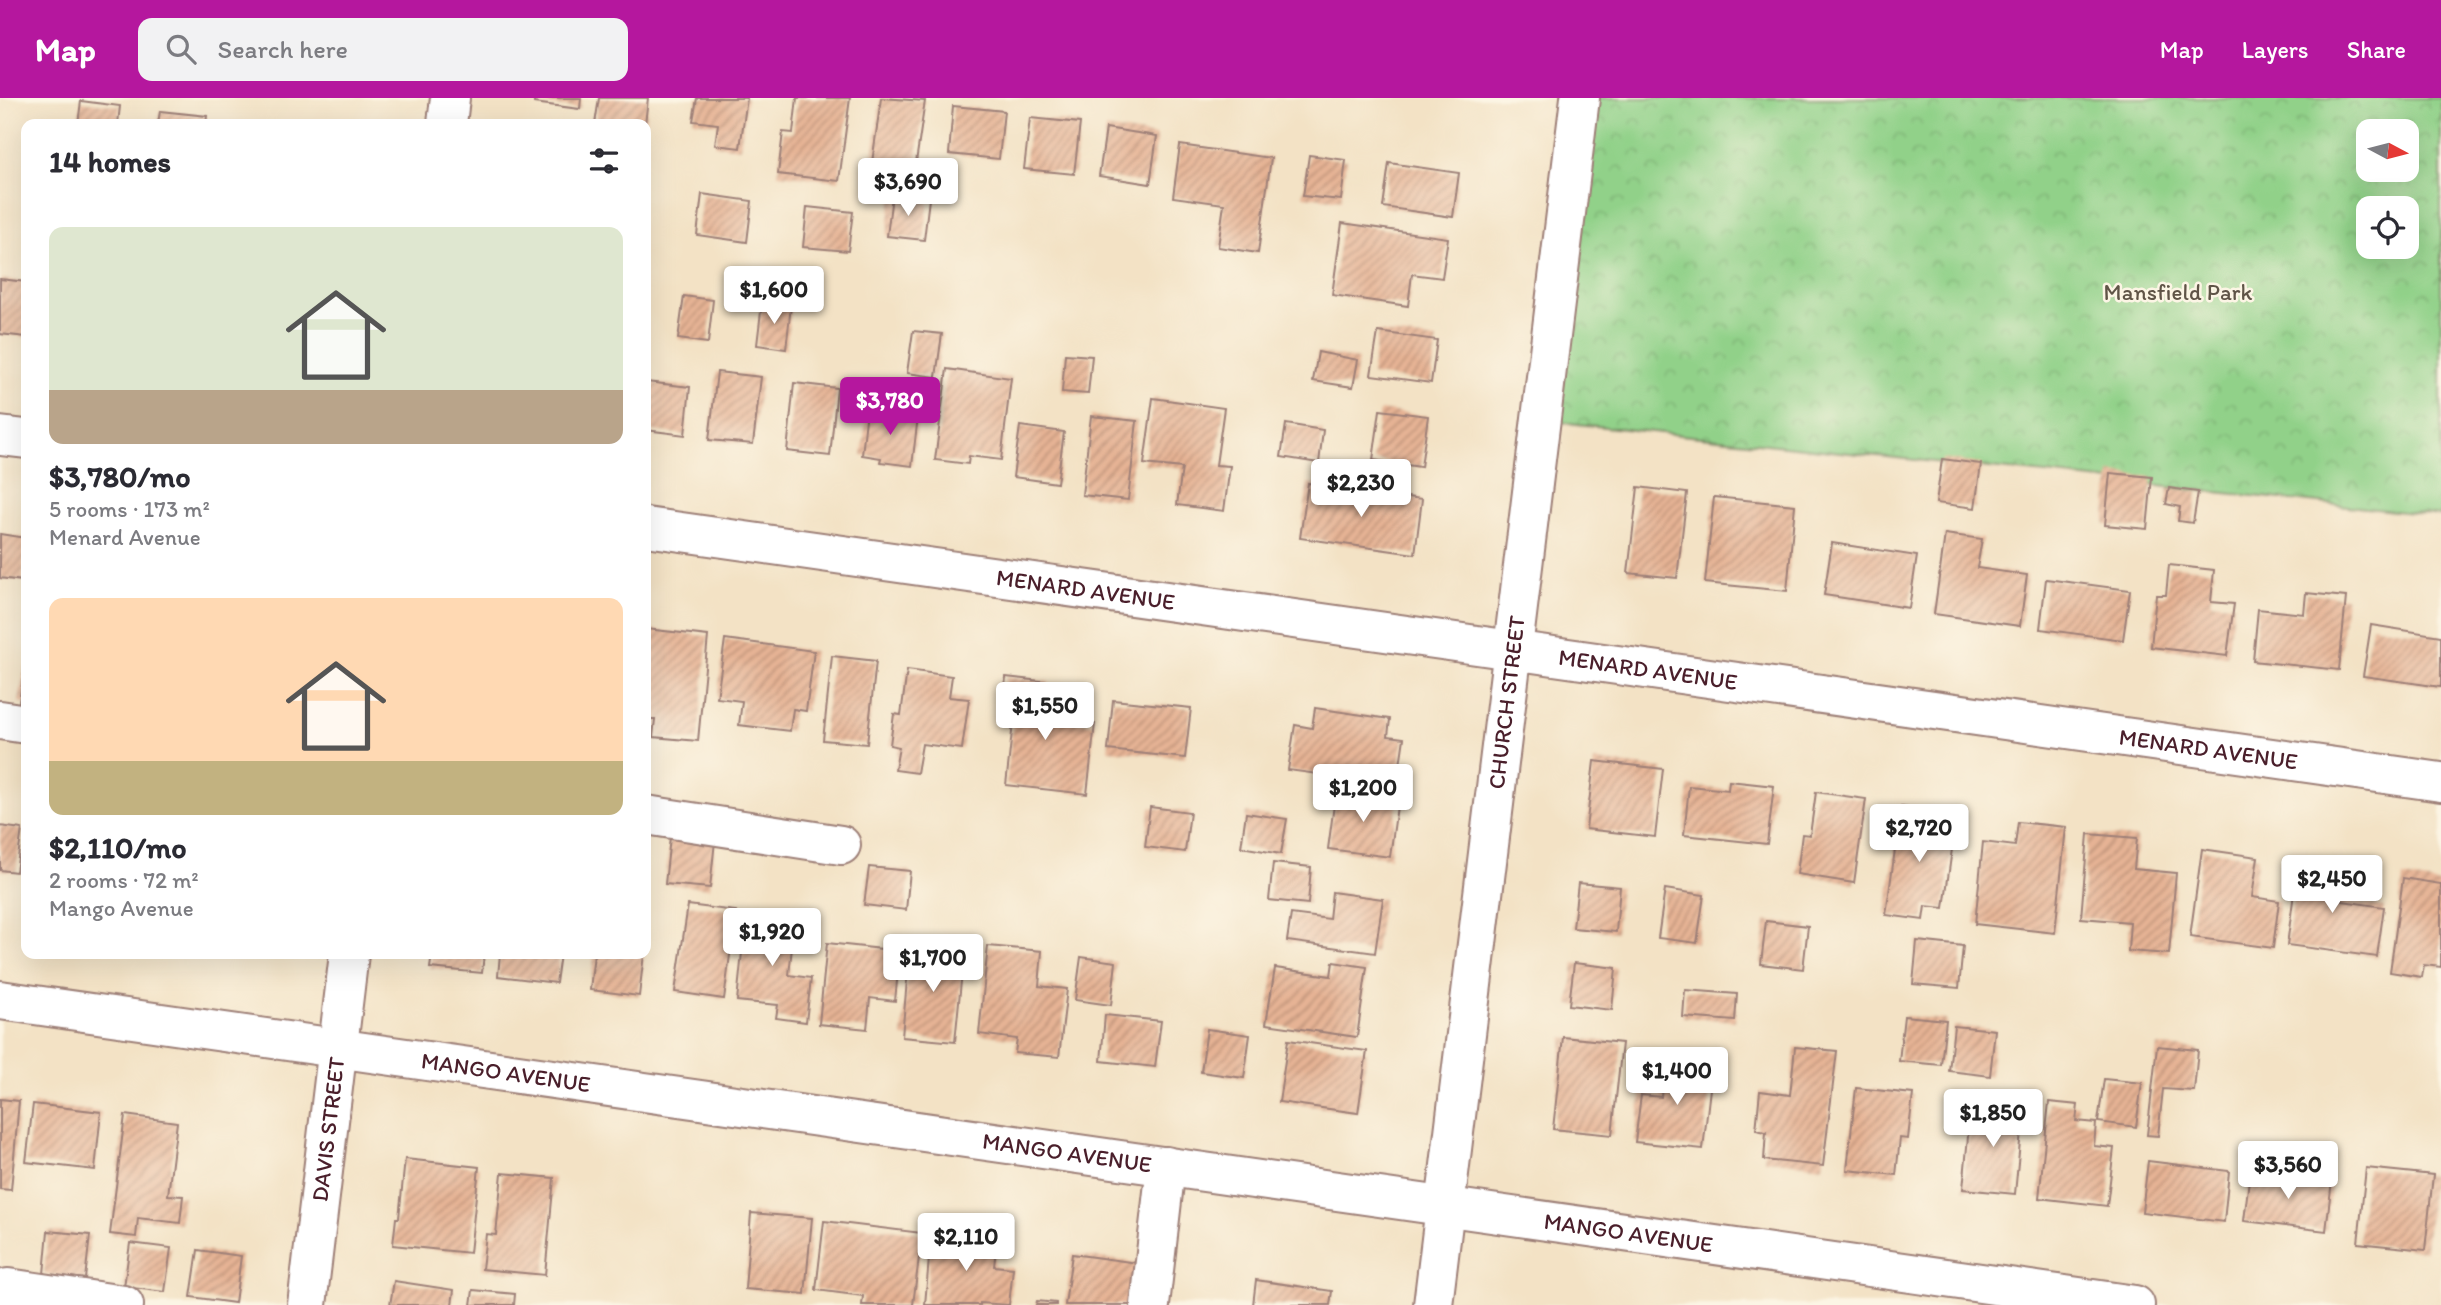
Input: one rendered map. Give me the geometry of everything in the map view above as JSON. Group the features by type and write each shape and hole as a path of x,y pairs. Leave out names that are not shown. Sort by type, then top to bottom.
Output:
{"street":[{"path":"448,119 450,98"},
{"name":"CHURCH STREET","path":"1433,1305 1513,650 1570,99"},
{"path":"0,436 21,438"},
{"name":"MENARD AVENUE","path":"651,528 2441,782"},
{"path":"0,720 21,723"},
{"path":"651,816 841,845"},
{"name":"DAVIS STREET","path":"307,1305 348,959"},
{"name":"MANGO AVENUE","path":"0,1000 2136,1305"},
{"path":"1150,1305 1166,1166"},
{"path":"8,1288 124,1305"}],"green space":[{"name":"Mansfield Park","path":"1597,98 2441,98 2441,516 1559,422"}],"building":[{"path":"534,98 581,98 580,109 534,103"},
{"path":"599,98 648,98 646,119 596,119"},
{"path":"697,98 747,98 740,148 715,145 718,124 693,121"},
{"path":"797,98 850,98 839,181 778,174 783,132 793,133"},
{"path":"881,98 925,101 914,176 871,170"},
{"path":"81,101 120,106 119,119 79,119"},
{"path":"953,106 1004,111 999,159 949,154"},
{"path":"160,111 207,116 207,119 159,119"},
{"path":"1030,118 1080,123 1074,174 1024,169"},
{"path":"1106,128 1157,136 1150,184 1099,176"},
{"path":"1180,145 1271,158 1258,253 1218,247 1224,204 1173,197"},
{"path":"1309,155 1346,160 1341,200 1303,196"},
{"path":"1389,163 1459,173 1453,217 1383,207"},
{"path":"702,194 752,201 747,242 697,235"},
{"path":"892,195 929,199 924,240 887,236"},
{"path":"807,207 853,212 848,251 803,247"},
{"path":"1342,223 1448,238 1442,278 1412,274 1408,306 1332,295"},
{"path":"0,279 21,281 21,336 0,334"},
{"path":"684,296 713,300 708,343 678,339"},
{"path":"762,303 791,306 786,349 757,345"},
{"path":"913,331 942,334 936,377 907,373"},
{"path":"1378,332 1437,340 1431,383 1371,375"},
{"path":"1318,352 1358,360 1353,387 1313,381"},
{"path":"1065,354 1092,356 1088,394 1062,392"},
{"path":"947,369 1011,378 1001,460 969,456 968,464 935,460"},
{"path":"717,372 761,377 753,444 709,440"},
{"path":"651,383 690,387 685,435 651,431"},
{"path":"794,383 837,388 830,456 787,451"},
{"path":"1153,398 1224,408 1216,465 1230,466 1224,511 1177,505 1182,468 1144,464"},
{"path":"867,410 918,416 912,466 880,462 881,458 862,455"},
{"path":"1380,410 1428,416 1421,467 1373,460"},
{"path":"1091,416 1137,421 1128,500 1082,495"},
{"path":"1286,424 1323,430 1319,463 1281,457"},
{"path":"1020,426 1064,432 1057,483 1013,477"},
{"path":"1942,459 1981,464 1975,508 1936,503"},
{"path":"2110,473 2152,477 2147,529 2105,525"},
{"path":"1308,483 1422,499 1415,554 1300,538"},
{"path":"1638,487 1687,493 1677,578 1628,573"},
{"path":"2169,488 2198,492 2193,523 2178,521 2180,507 2166,504"},
{"path":"1714,497 1795,505 1787,591 1705,583"},
{"path":"0,534 21,537 21,581 0,578"},
{"path":"1945,534 1982,539 1977,568 2027,575 2020,626 1934,614"},
{"path":"1832,543 1917,556 1909,608 1824,595"},
{"path":"2169,565 2214,570 2211,602 2234,604 2227,656 2151,647 2156,595 2166,595"},
{"path":"2046,579 2130,590 2123,640 2040,629"},
{"path":"2306,593 2346,597 2339,670 2253,661 2258,609 2304,614"},
{"path":"2371,625 2441,636 2441,687 2363,676"},
{"path":"651,630 708,636 698,741 653,737 655,719 651,719"},
{"path":"725,639 814,651 806,711 793,709 790,731 739,725 742,701 717,698"},
{"path":"832,656 876,661 867,744 823,740"},
{"path":"907,670 952,676 949,697 969,699 962,749 922,744 917,773 895,770 899,747 890,745 894,714 901,715"},
{"path":"1006,677 1049,682 1045,719 1095,724 1087,794 1006,785 1013,723 1001,721"},
{"path":"1113,700 1191,708 1185,758 1108,750"},
{"path":"1315,708 1390,719 1388,736 1404,738 1399,772 1378,769 1376,782 1288,770 1295,725 1312,728"},
{"path":"1594,761 1663,769 1655,837 1586,829"},
{"path":"1729,781 1774,786 1767,844 1684,835 1689,786 1728,790"},
{"path":"1336,790 1398,799 1390,857 1328,849"},
{"path":"1816,792 1866,799 1854,883 1797,874 1802,834 1810,835"},
{"path":"1901,806 1947,812 1942,848 1952,849 1944,908 1925,906 1923,920 1886,915"},
{"path":"1150,807 1190,812 1185,852 1145,847"},
{"path":"1246,813 1287,819 1281,854 1241,847"},
{"path":"2018,822 2066,827 2055,933 1975,924 1983,842 2015,846"},
{"path":"0,826 21,829 16,872 0,870"},
{"path":"2088,834 2137,838 2134,869 2176,873 2169,954 2128,951 2130,922 2081,918"},
{"path":"670,837 715,841 710,888 665,884"},
{"path":"2202,849 2258,857 2252,897 2279,901 2273,948 2190,937"},
{"path":"1273,863 1311,867 1308,904 1269,900"},
{"path":"2298,863 2346,869 2342,901 2384,907 2377,957 2287,945"},
{"path":"869,867 910,871 906,910 864,905"},
{"path":"2403,878 2441,884 2441,967 2424,965 2422,977 2390,972"},
{"path":"1578,883 1620,887 1616,932 1573,928"},
{"path":"1665,889 1704,895 1697,943 1658,938"},
{"path":"1332,892 1383,899 1375,953 1287,941 1291,914 1329,919"},
{"path":"688,905 736,911 724,999 675,992"},
{"path":"746,914 795,919 789,975 811,978 806,1022 776,1018 778,1005 737,1001"},
{"path":"1766,921 1808,926 1803,969 1761,964"},
{"path":"1917,941 1963,946 1959,988 1913,984"},
{"path":"827,943 900,951 895,1001 870,998 867,1029 819,1024"},
{"path":"910,946 964,951 955,1042 902,1037"},
{"path":"988,946 1042,951 1039,986 1067,989 1059,1057 1015,1053 1017,1039 979,1034"},
{"path":"1081,957 1116,962 1111,1005 1075,1000"},
{"path":"431,959 483,959 482,973 430,968"},
{"path":"500,959 559,959 556,983 498,976"},
{"path":"593,959 643,959 639,996 590,990"},
{"path":"1333,962 1367,967 1357,1037 1266,1024 1275,968 1331,976"},
{"path":"1574,963 1616,968 1612,1010 1569,1005"},
{"path":"1685,990 1737,994 1735,1021 1683,1017"},
{"path":"1105,1015 1161,1021 1155,1067 1101,1061"},
{"path":"1904,1016 1946,1020 1941,1065 1899,1061"},
{"path":"1954,1026 1995,1030 1990,1076 1949,1071"},
{"path":"1207,1029 1250,1035 1244,1078 1201,1072"},
{"path":"1563,1037 1622,1043 1612,1135 1553,1129"},
{"path":"1288,1040 1367,1051 1358,1113 1279,1102"},
{"path":"2157,1046 2198,1050 2194,1091 2163,1089 2158,1136 2147,1135"},
{"path":"1795,1047 1837,1051 1823,1166 1764,1160 1766,1132 1756,1130 1760,1091 1790,1095"},
{"path":"1665,1058 1713,1063 1703,1149 1635,1142 1641,1095 1661,1097"},
{"path":"2104,1079 2142,1083 2136,1127 2098,1122"},
{"path":"1856,1088 1913,1094 1908,1139 1900,1138 1896,1175 1847,1170"},
{"path":"0,1099 19,1101 11,1190 0,1189"},
{"path":"2049,1102 2078,1105 2076,1121 2096,1123 2094,1146 2114,1148 2107,1206 2039,1198"},
{"path":"33,1104 101,1112 95,1170 26,1162"},
{"path":"1971,1105 2023,1110 2015,1194 1963,1189"},
{"path":"125,1115 177,1122 168,1195 183,1196 180,1223 138,1218 136,1237 110,1234"},
{"path":"405,1159 479,1167 470,1253 393,1245 396,1218 399,1218"},
{"path":"2148,1161 2229,1171 2224,1222 2142,1212"},
{"path":"2366,1168 2433,1175 2425,1250 2358,1243"},
{"path":"2250,1171 2332,1180 2326,1231 2244,1221"},
{"path":"502,1173 554,1178 545,1275 482,1269 486,1234 496,1235"},
{"path":"751,1213 812,1218 805,1294 745,1289"},
{"path":"824,1221 922,1233 913,1305 862,1305 863,1296 816,1290"},
{"path":"48,1231 90,1235 85,1279 44,1274"},
{"path":"931,1235 997,1241 994,1266 1013,1268 1009,1305 925,1305"},
{"path":"130,1243 171,1248 165,1292 124,1287"},
{"path":"198,1250 241,1256 235,1303 191,1297"},
{"path":"1072,1254 1138,1263 1133,1305 1065,1305"},
{"path":"1256,1280 1332,1291 1330,1305 1253,1305"},
{"path":"394,1281 454,1290 452,1305 390,1305"},
{"path":"473,1290 515,1294 514,1305 471,1305"},
{"path":"1037,1301 1056,1303 1056,1305 1036,1305"}]}
